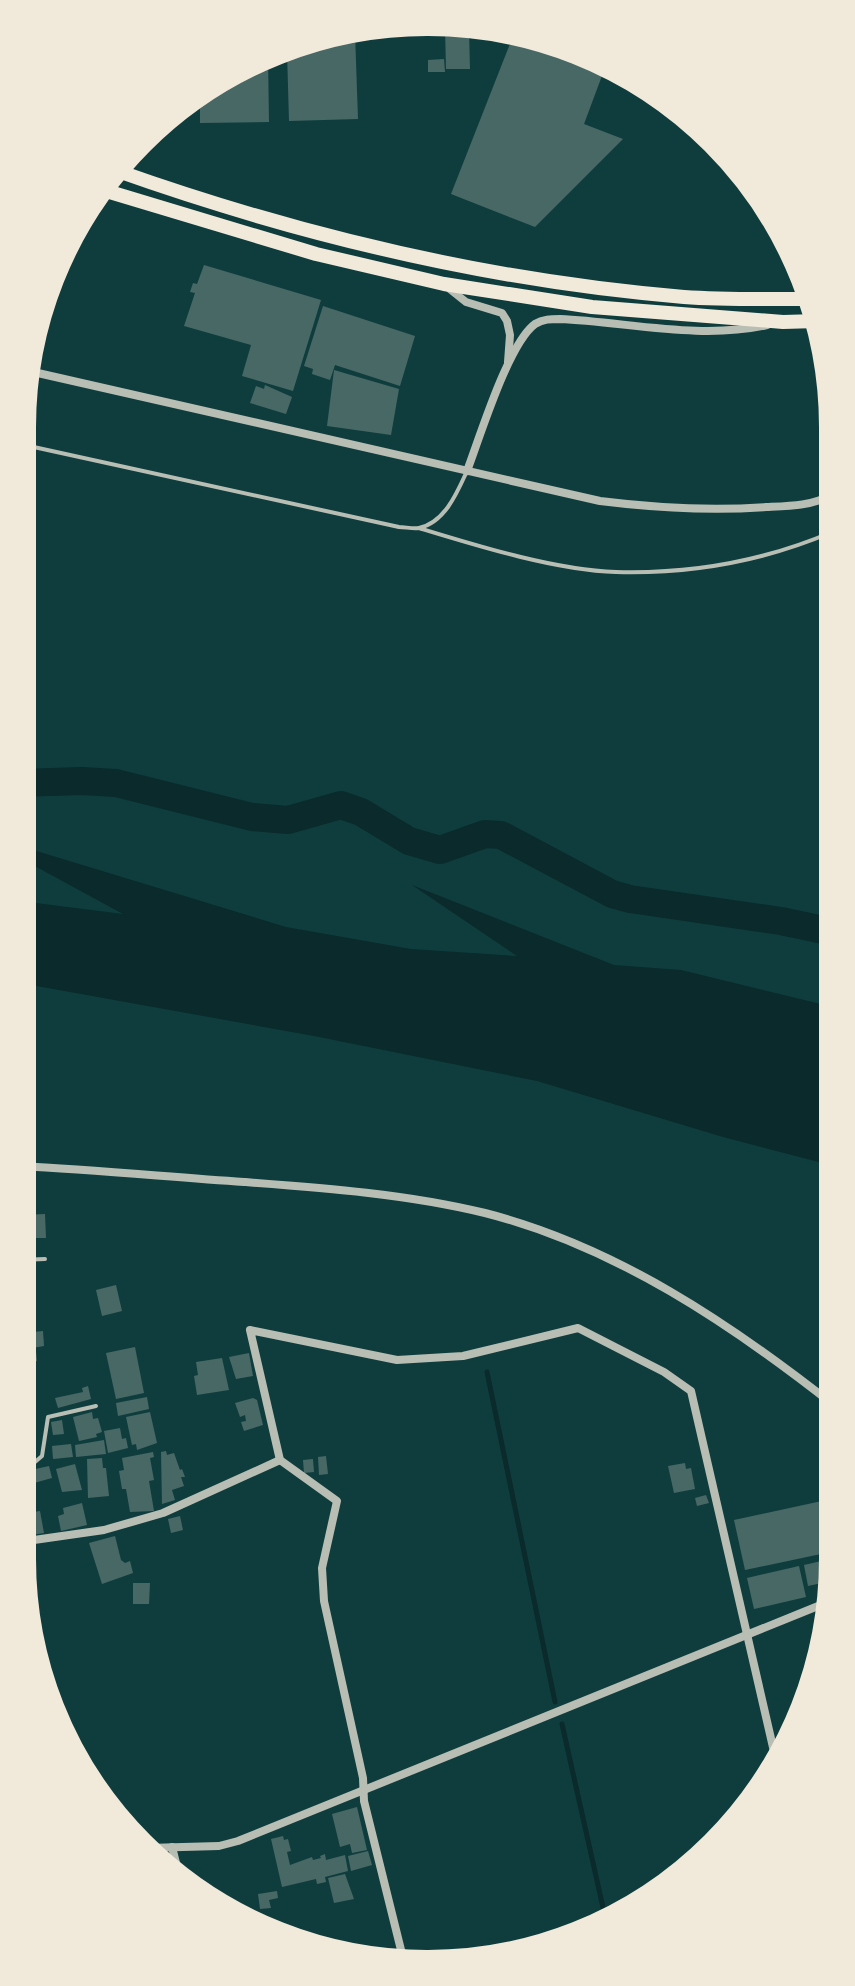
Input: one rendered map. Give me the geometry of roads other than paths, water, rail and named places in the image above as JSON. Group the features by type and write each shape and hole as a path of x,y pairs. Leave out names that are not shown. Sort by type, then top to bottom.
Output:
{"highway":[{"path":"127,174 194,198 307,231 437,261 588,286 686,297 799,299"},
{"path":"112,193 316,254 444,284 592,307 806,321"}],"street":[{"path":"444,284 466,302 502,313 510,335 508,363"},
{"path":"467,471 508,363 535,324 547,319 591,320 690,330 750,329 783,322"},
{"path":"38,373 600,501 673,509 801,505 821,499"},
{"path":"34,1167 340,1190 403,1197 487,1214 608,1259 657,1285 732,1330 821,1396"},
{"path":"401,1951 364,1801 324,1601 322,1568 337,1501 280,1460 250,1330 397,1360 463,1356 578,1328 664,1372 691,1391 773,1746"},
{"path":"34,1540 104,1530 163,1513 280,1460"},
{"path":"161,1847 229,1844 818,1606"},
{"path":"172,1847 175,1860"}],"lane":[{"path":"34,447 399,527 419,528 553,563 615,572 686,570 735,562 782,551 821,536"},
{"path":"419,528 454,502 467,471"},
{"path":"34,1259 45,1259"},
{"path":"34,1462 42,1456 48,1417 96,1406"}],"water":[{"path":"34,850 286,927 411,949 517,956 412,885 614,965 681,970 821,1004 821,1163 723,1137 537,1081 314,1036 34,986 34,903 123,914 34,866"}],"waterway":[{"path":"34,783 116,783 252,817 288,820 341,805 361,812 409,841 440,850 485,834 501,835 612,894 821,929"},
{"path":"487,1372 555,1702"},
{"path":"562,1724 604,1910"}]}
